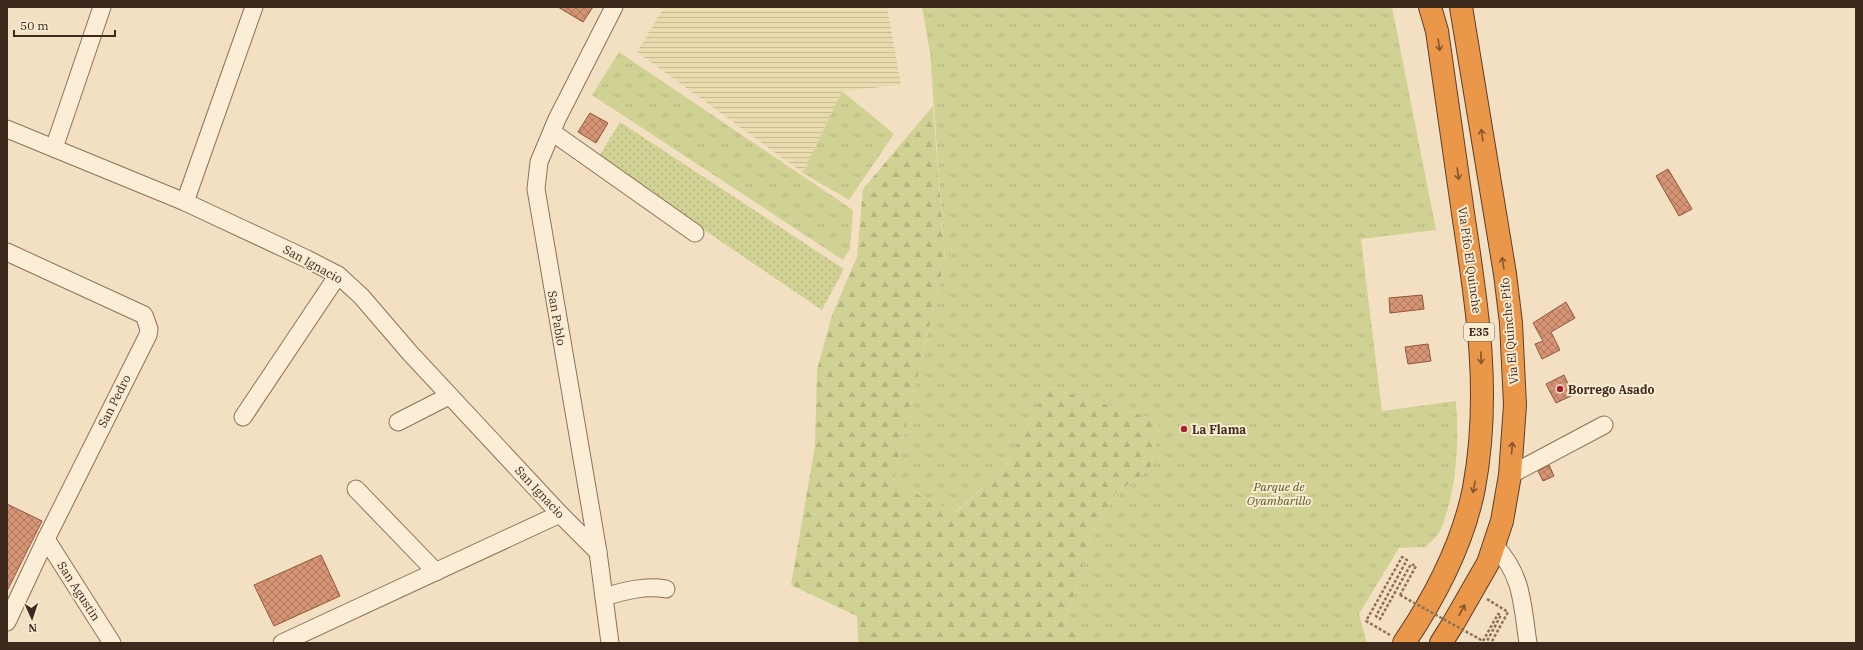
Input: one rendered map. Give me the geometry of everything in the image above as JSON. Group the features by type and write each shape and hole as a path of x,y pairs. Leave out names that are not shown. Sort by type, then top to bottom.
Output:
{"highway":[{"name":"Via Pifo El Quinche","path":"1404,643 1421,618 1460,538 1474,489 1480,451 1483,406 1481,348 1474,282 1437,31 1430,7"},
{"name":"Via El Quinche Pifo","path":"1441,643 1488,563 1502,521 1510,475 1515,405 1511,323 1505,274 1461,7"}],"street":[{"path":"54,148 102,7"},
{"path":"185,202 254,7"},
{"name":"San Pablo","path":"610,643 598,552 536,189 539,162 552,132 614,7"},
{"name":"San Ignacio","path":"7,129 185,202 307,258 338,275 362,296 410,353 560,514 598,552"},
{"path":"552,132 695,233"},
{"name":"San Pedro","path":"7,252 144,315 149,329 148,335 46,539 7,622"},
{"path":"243,417 338,275"},
{"path":"398,422 448,394"},
{"path":"1510,475 1604,425"},
{"path":"356,489 436,572"},
{"path":"282,643 560,514"},
{"name":"San Agustin","path":"46,539 112,643"},
{"path":"1494,545 1507,559 1516,576 1520,588 1528,643"},
{"path":"604,597 640,589 659,587 666,589"}],"path":[{"path":"1404,643 1366,622 1402,557 1408,560 1376,616 1380,619 1412,564 1416,566 1400,595 1484,642"},
{"path":"1472,591 1508,612 1491,643"},
{"path":"1498,614 1501,616 1484,642 1498,614"}],"shaded area":[{"path":"664,7 887,7 901,85 842,91 803,173 637,52"}],"green space":[{"name":"Parque de Oyambarillo","path":"922,7 1392,7 1436,230 1361,239 1382,411 1456,401 1457,450 1456,467 1450,500 1446,516 1439,533 1426,547 1399,548 1359,614 1367,643 1094,643 1064,628 1091,536 1115,494 1150,469 1160,421 1048,387 1004,468 955,512 893,483 945,258 930,53"},
{"path":"619,52 853,210 850,249 843,260 592,95"},
{"path":"842,91 894,134 849,200 803,173"},
{"path":"933,106 945,258 893,483 956,512 1004,468 1048,387 1160,421 1150,469 1115,494 1091,536 1064,628 1094,643 858,643 857,616 791,585 815,446 817,370 832,315 857,257 863,189"},
{"path":"620,122 844,269 822,310 598,158"}],"building":[{"path":"558,7 593,7 583,22"},
{"path":"590,113 608,123 596,143 578,132"},
{"path":"1668,169 1692,209 1679,216 1656,176"},
{"path":"1422,295 1424,309 1390,313 1389,298"},
{"path":"1566,302 1575,318 1551,332 1560,350 1542,359 1535,344 1543,341 1533,323"},
{"path":"1428,344 1431,361 1408,364 1405,347"},
{"name":"Borrego Asado","path":"1564,375 1573,395 1556,403 1546,384"},
{"path":"1549,465 1554,476 1543,481 1538,471"},
{"path":"7,504 42,521 7,591"},
{"path":"321,555 340,596 274,626 254,585"}],"place":[{"name":"Borrego Asado","path":"1560,389"},
{"name":"La Flama","path":"1184,429"}]}
